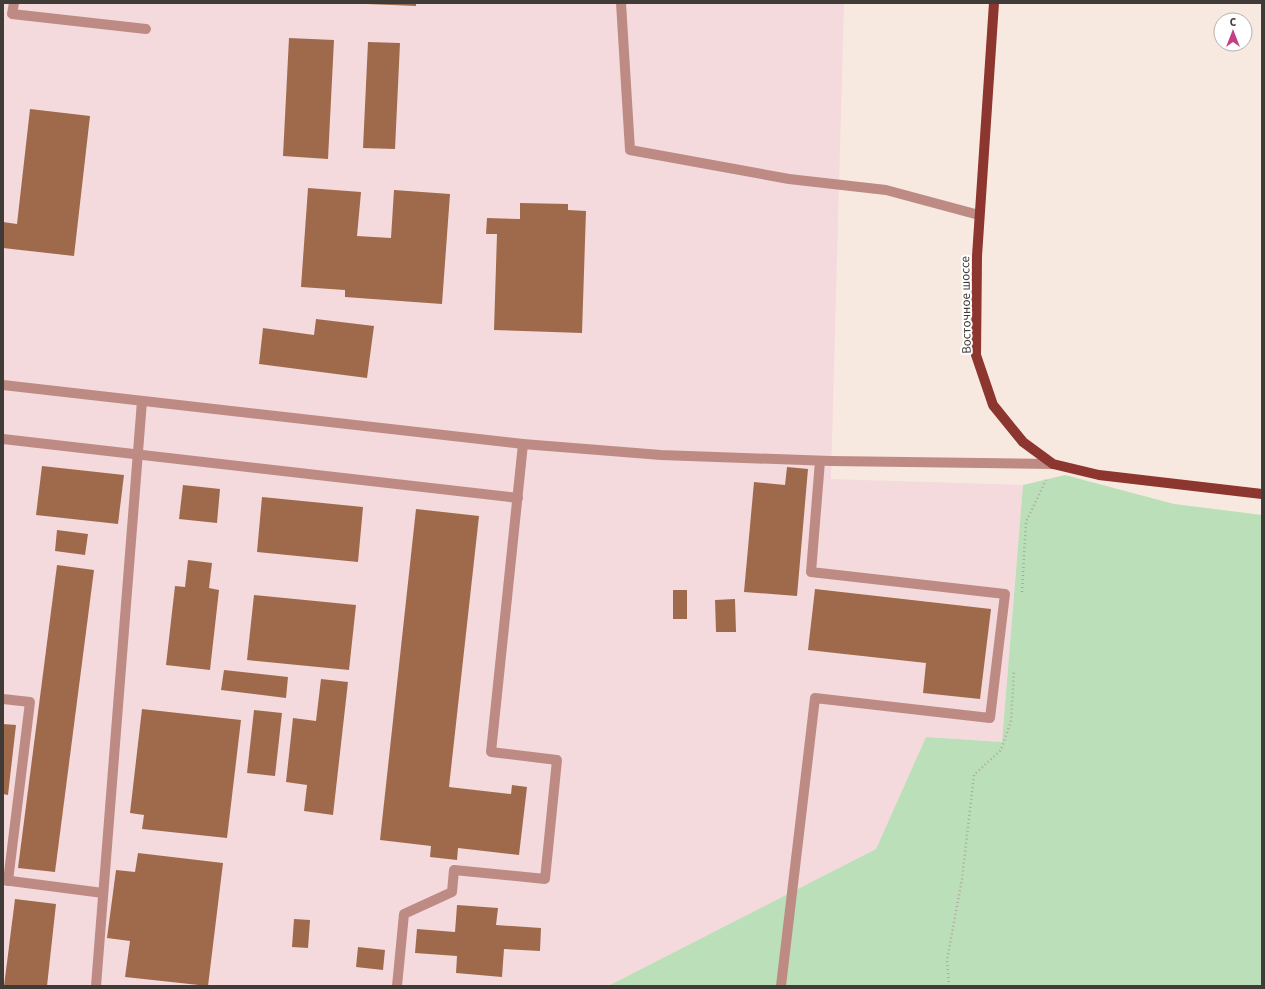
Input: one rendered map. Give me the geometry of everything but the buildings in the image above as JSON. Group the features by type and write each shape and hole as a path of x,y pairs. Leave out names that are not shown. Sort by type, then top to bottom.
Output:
{"main road":[{"name":"Восточное шоссе","path":"994,3 979,215 976,355 993,405 1023,442 1053,464 1099,475 1262,494"}],"street":[{"path":"14,3 12,14 146,29"},
{"path":"621,3 630,150 789,179 886,190 979,215"},
{"path":"3,385 523,444 661,455 831,462 1053,464"},
{"path":"96,986 142,401"},
{"path":"3,439 518,498"},
{"path":"397,986 404,914 452,892 454,870 545,879 557,760 491,752 523,444"},
{"path":"781,986 815,698 990,718 1005,594 811,572 820,461"},
{"path":"3,699 30,702 5,880 103,893"}],"path":[{"path":"1021,598 1026,522 1053,464"},
{"path":"950,986 948,960 962,879 974,775 1001,750 1011,720 1014,667"}],"shaded area":[{"path":"3,3 844,3 831,479 1023,485 1002,742 926,737 876,849 608,986 3,986"}],"green space":[{"path":"1065,475 1174,504 1262,515 1262,986 608,986 876,849 926,737 1002,742 1023,485"}]}
